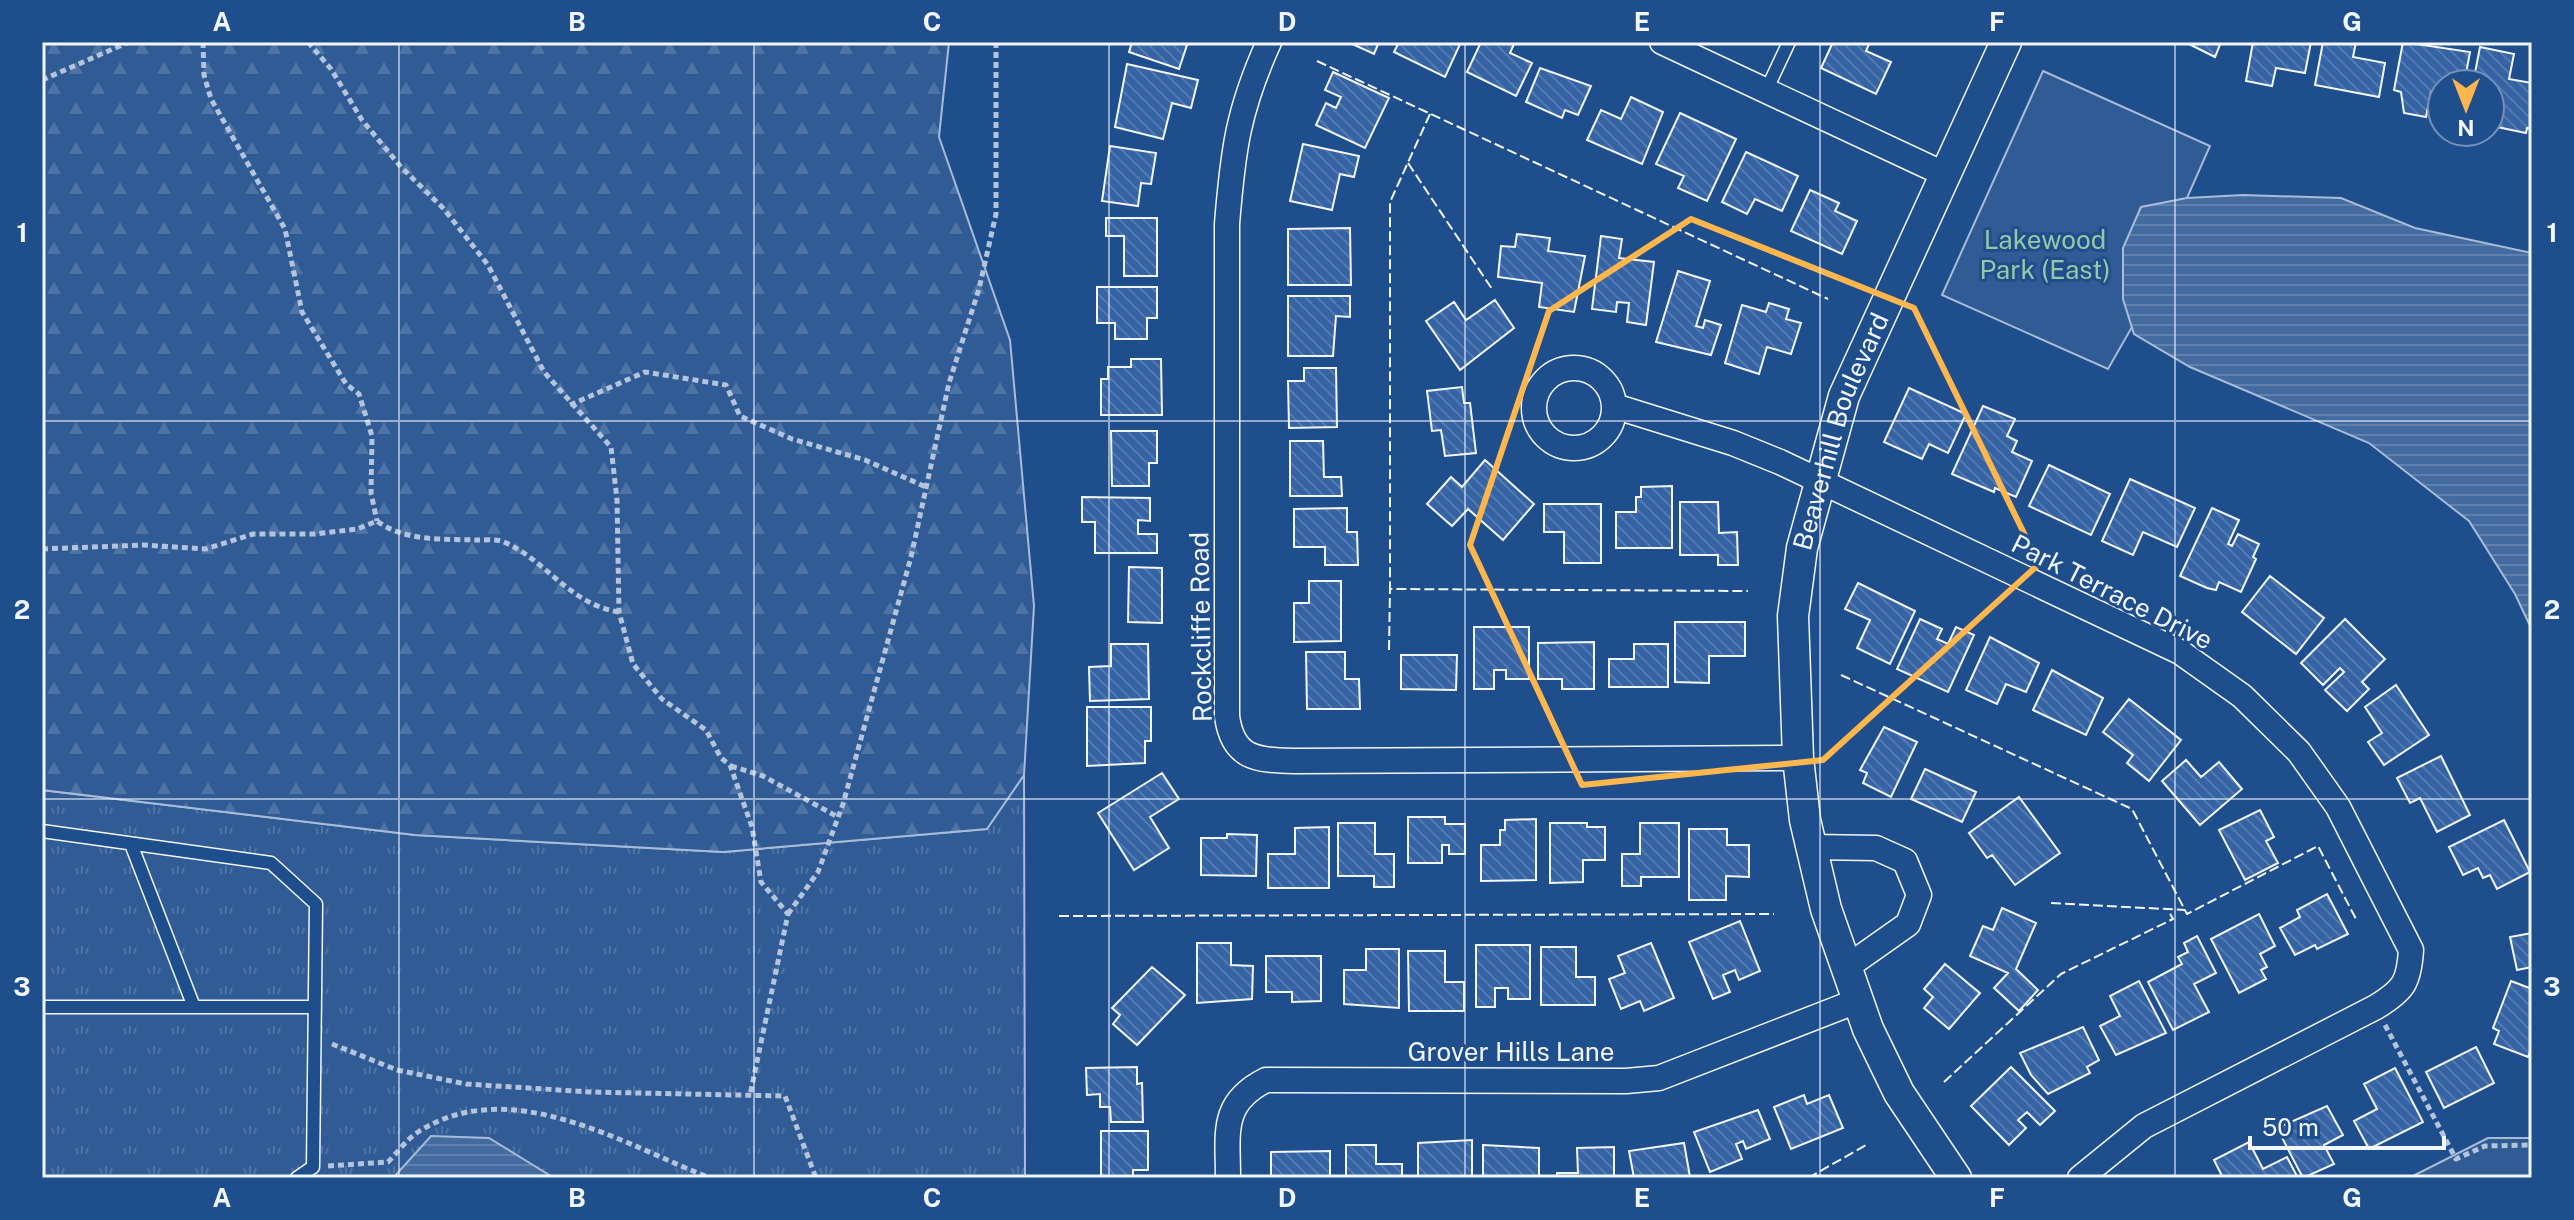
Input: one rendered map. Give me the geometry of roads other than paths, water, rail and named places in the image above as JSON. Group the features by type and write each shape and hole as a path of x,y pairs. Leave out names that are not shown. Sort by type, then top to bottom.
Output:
{"street":[{"name":"Rockcliffe Road","path":"1269,42 1247,90 1234,143 1227,224 1227,716 1230,735 1238,749 1263,760 1298,761 1798,758"},
{"path":"1662,42 1944,174"},
{"name":"Beaverhill Boulevard","path":"1956,1178 1899,1093 1857,1001 1826,909 1811,847 1798,758 1793,616 1802,548 1844,396 2006,42"},
{"name":"Park Terrace Drive","path":"1614,406 1733,443 1820,479 2180,652 2242,696 2299,752 2338,807 2411,950 2409,976 2396,995 2144,1126 2080,1178"},
{"path":"1811,847 1876,848 1905,861 1919,895 1908,924 1847,967"},
{"name":"Grover Hills Lane","path":"1228,1178 1228,1124 1234,1104 1247,1089 1266,1080 1626,1081 1659,1078 1857,1001"}],"lane":[{"path":"1766,91 1789,42"},
{"path":"42,831 271,863 316,904 313,1167 297,1178"},
{"path":"131,844 194,1007"},
{"path":"42,1007 315,1007"}],"park label":[{"name":"Lakewood Park (East)","path":"2045,255"}]}
